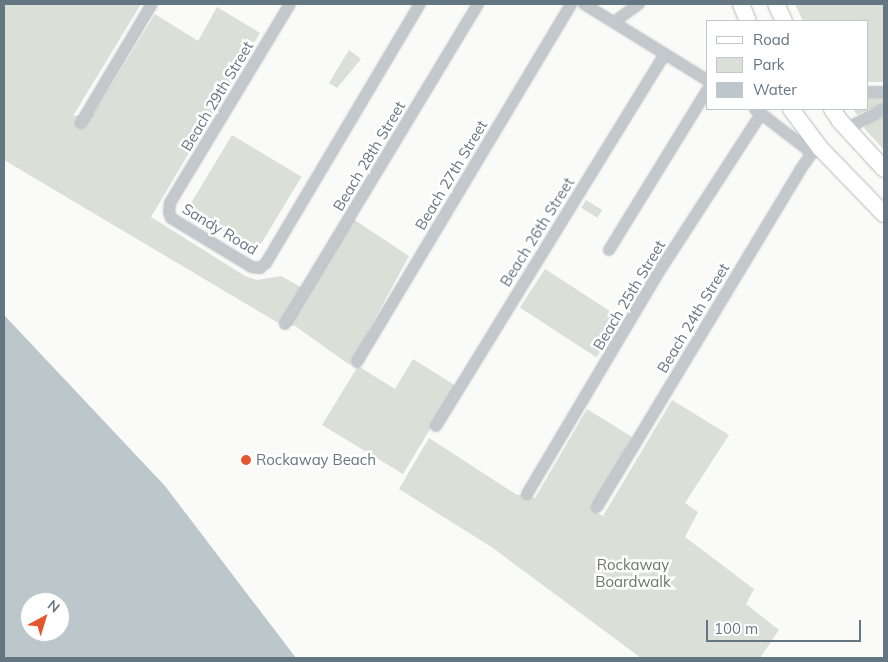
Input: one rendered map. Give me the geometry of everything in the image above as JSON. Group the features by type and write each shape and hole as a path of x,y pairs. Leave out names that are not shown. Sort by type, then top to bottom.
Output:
{"main road":[{"path":"741,4 748,20"},
{"path":"776,4 784,20"},
{"path":"792,110 816,151 884,214"},
{"path":"833,110 846,129 884,169"}],"street":[{"path":"81,123 152,4"},
{"name":"Beach 29th Street","path":"170,203 290,4"},
{"name":"Sandy Road","path":"170,203 169,212 172,218 252,267 260,268 266,263 420,4"},
{"name":"Beach 28th Street","path":"285,324 478,4"},
{"name":"Beach 27th Street","path":"357,362 571,4"},
{"path":"584,4 706,79"},
{"path":"614,22 639,4"},
{"name":"Beach 26th Street","path":"436,426 664,55"},
{"path":"868,92 884,92"},
{"path":"609,250 706,93"},
{"path":"846,129 884,109"},
{"path":"758,112 816,151"},
{"name":"Beach 25th Street","path":"527,494 662,267 758,112"},
{"name":"Beach 24th Street","path":"597,507 739,271 816,151"}],"green space":[{"path":"4,4 141,4 73,116 94,113 155,14 198,41 217,7 260,33 151,217 245,276 257,280 281,276 304,289 280,324 4,160"},
{"path":"795,4 884,4 884,82 868,82 868,20 803,20"},
{"path":"349,50 361,59 337,88 329,83"},
{"path":"868,97 884,97 884,103 857,115 854,110 868,110"},
{"path":"884,116 884,150 864,128 868,122"},
{"path":"232,135 301,177 257,251 187,210"},
{"path":"586,200 602,210 597,218 581,208"},
{"path":"353,219 409,256 350,365 295,326 287,325"},
{"path":"545,269 621,319 596,357 520,308"},
{"path":"413,359 456,386 403,474 322,425 358,366 395,389"},
{"name":"Rockaway Boardwalk","path":"672,400 729,435 685,503 698,512 685,537 754,589 746,604 779,630 760,658 641,658 493,548 399,489 429,438 517,495 527,494 535,498 587,409 632,437 593,510 603,516"}],"water":[{"path":"4,315 165,486 296,658 4,658"}],"place":[{"name":"Rockaway Beach","path":"246,460"}]}
